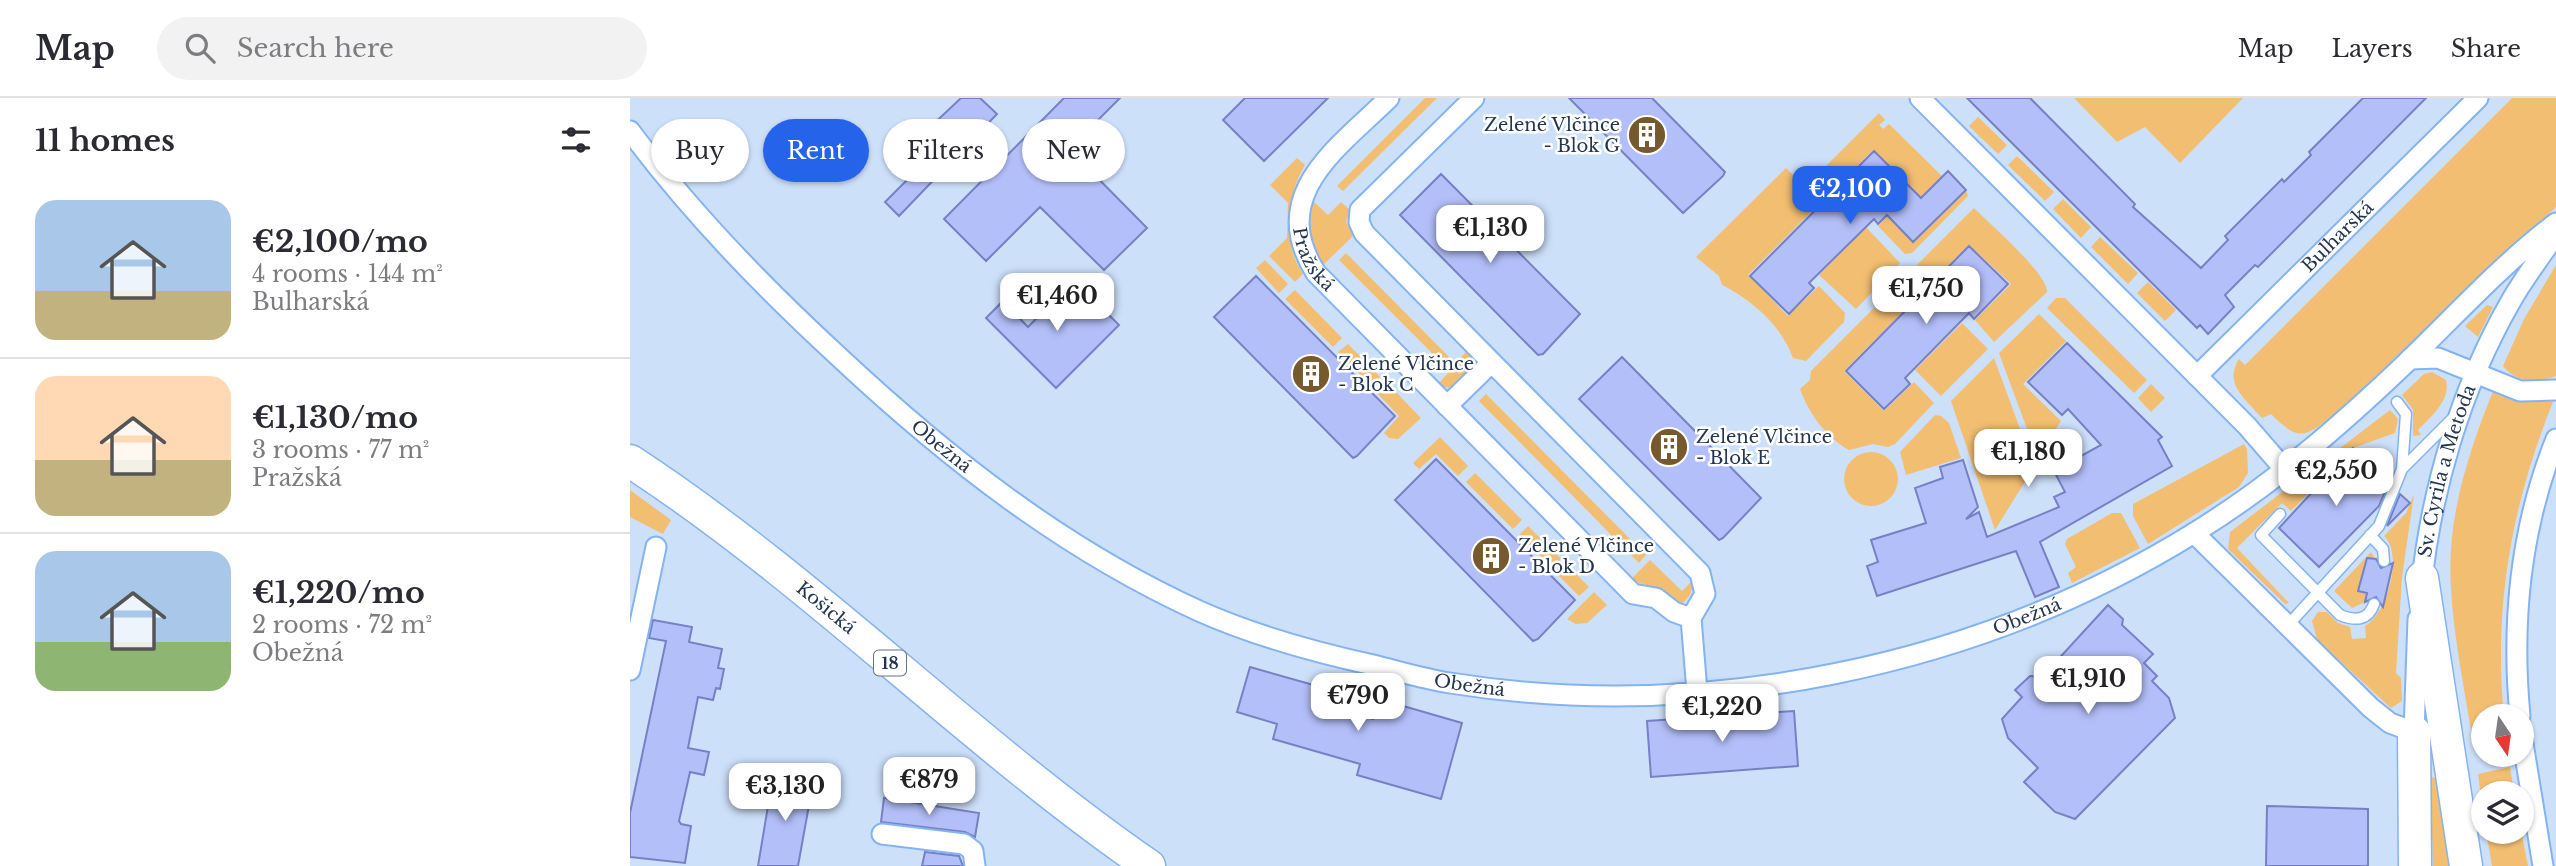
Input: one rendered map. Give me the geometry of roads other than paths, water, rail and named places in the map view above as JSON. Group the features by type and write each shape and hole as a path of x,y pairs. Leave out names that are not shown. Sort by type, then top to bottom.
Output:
{"main road":[{"name":"Košická","path":"630,461 721,524 1029,776 1149,866"},
{"path":"2422,578 2466,866"},
{"path":"2414,733 2415,866"}],"street":[{"name":"Pražská","path":"1389,98 1316,170 1305,187 1299,227 1303,253 1316,273 1633,594 1656,598 1674,612 1691,618"},
{"path":"1474,98 1360,210 1359,222 1364,233 1700,573 1705,594 1691,618 1698,692"},
{"path":"1920,98 2197,376 2286,471"},
{"name":"Bulharská","path":"2197,376 2478,98"},
{"name":"Obežná","path":"630,131 661,173 744,265 928,438 1041,522 1158,591 1206,614 1309,651 1450,683 1570,694 1632,696 1698,692 1831,674 1955,643 2053,607 2194,533 2286,471 2340,426 2513,256 2556,223"},
{"name":"Sv. Cyrila a Metoda","path":"2414,733 2416,645 2422,578 2439,483 2462,409 2477,373 2512,300 2556,234"},
{"path":"2410,359 2438,358 2520,391 2556,390"},
{"path":"1447,405 1492,363"},
{"path":"2519,704 2515,664 2516,603 2532,520 2556,439"},
{"path":"2194,533 2371,708 2390,723 2414,733"},
{"path":"630,670 656,547"},
{"path":"2527,767 2543,866"},
{"path":"882,834 964,844 972,851 975,866"}],"lane":[{"path":"2288,625 2379,526 2402,469 2406,414 2397,402"},
{"path":"2402,469 2462,409"},
{"path":"2280,514 2261,535 2340,615 2351,619 2363,618 2371,613 2374,604"},
{"path":"2370,535 2383,549 2384,561"}],"place":[{"name":"Zelené Vlčince - Blok G","path":"1647,135"},
{"name":"Zelené Vlčince - Blok C","path":"1311,374"},
{"name":"Zelené Vlčince - Blok E","path":"1669,447"},
{"name":"Zelené Vlčince - Blok D","path":"1491,556"}]}
